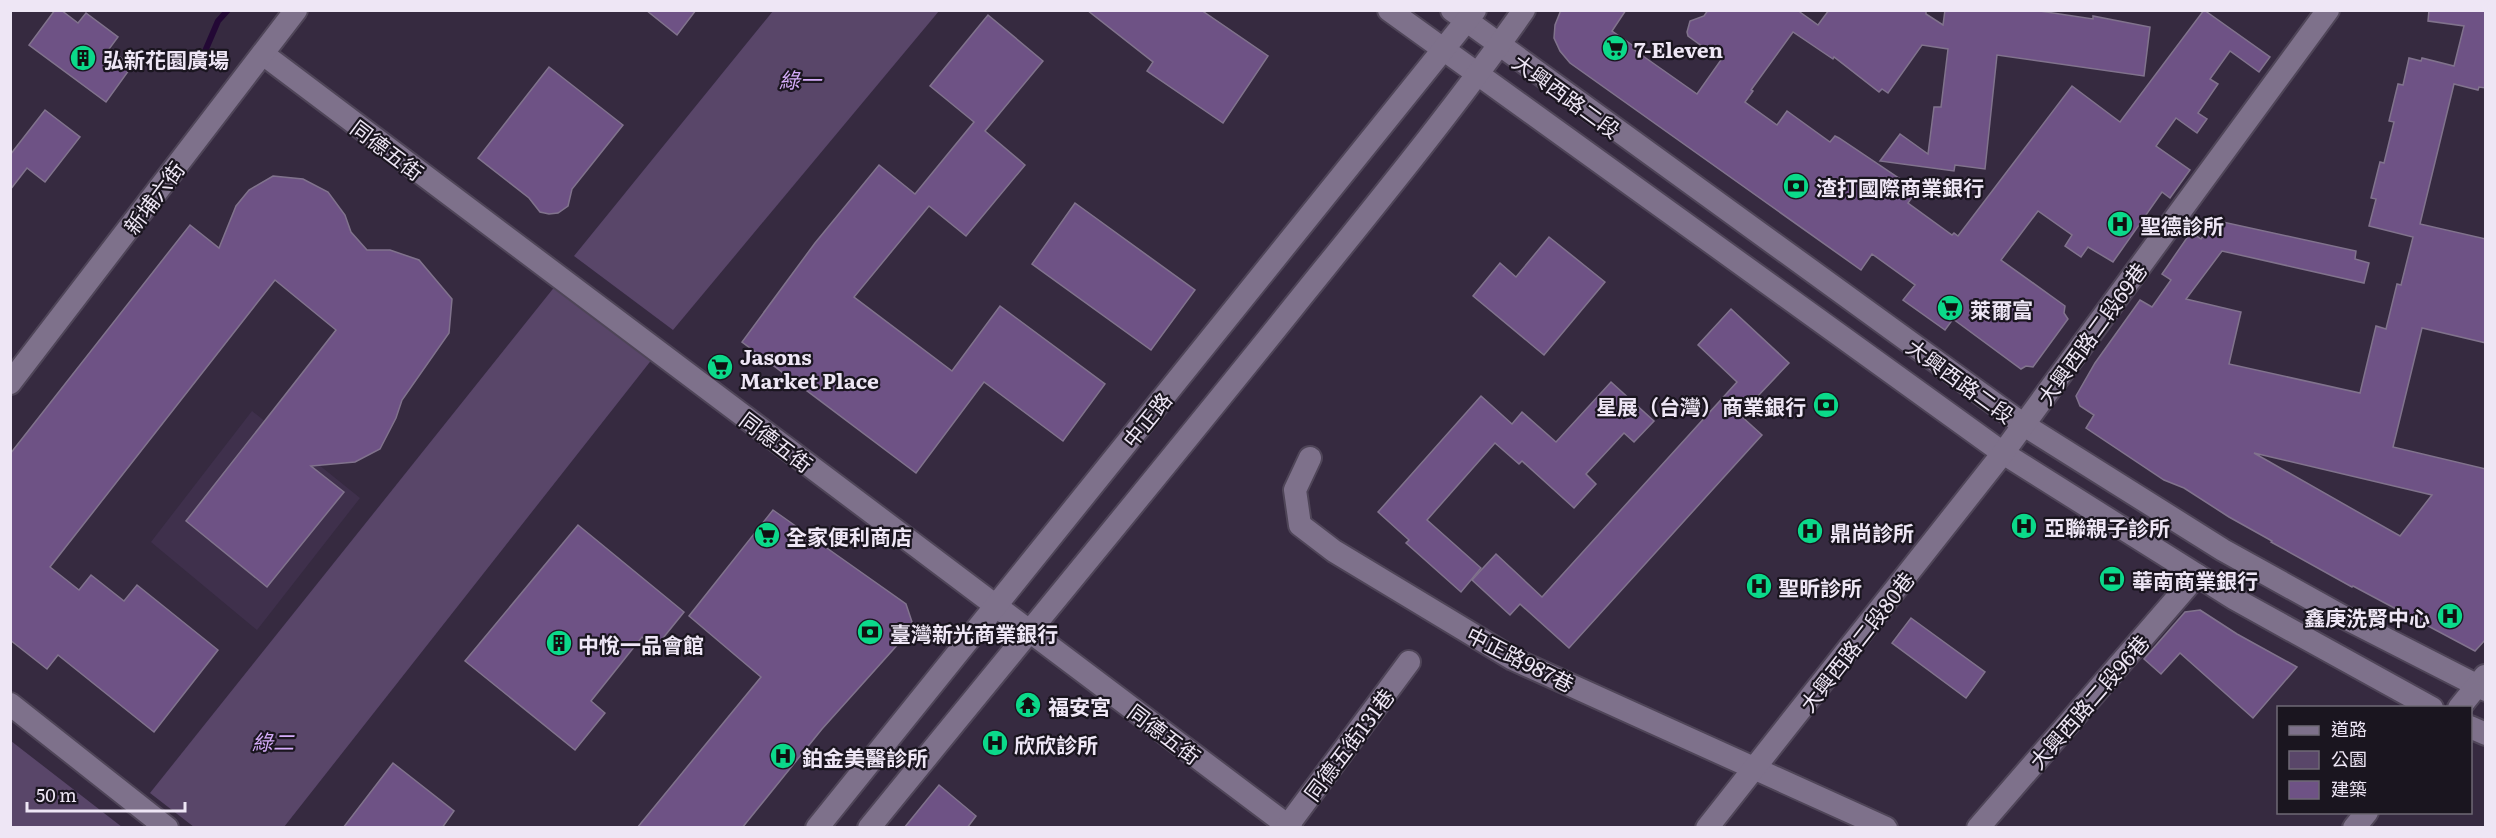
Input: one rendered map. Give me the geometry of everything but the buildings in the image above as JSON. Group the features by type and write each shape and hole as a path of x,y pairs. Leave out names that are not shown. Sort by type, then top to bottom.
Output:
{"street":[{"name":"新埔六街","path":"10,383 296,10"},
{"name":"大興西路二段","path":"1389,10 2003,453 2235,599 2428,706"},
{"path":"869,828 1158,476 1438,126 1524,10"},
{"name":"大興西路二段69巷","path":"2003,453 2328,10"},
{"name":"大興西路二段","path":"1465,14 1500,45 2024,425 2223,550 2349,620 2482,684"},
{"name":"中正路","path":"818,828 1444,50 1465,14"},
{"name":"同德五街","path":"263,54 1288,827"},
{"name":"大興西路二段80巷","path":"1707,828 2003,453"},
{"name":"中正路987巷","path":"1310,458 1295,490 1300,525 1334,551 1513,659 1886,828"},
{"name":"大興西路二段96巷","path":"1978,828 2197,575"},
{"name":"同德五街131巷","path":"1288,827 1409,662"},
{"path":"2461,706 2482,684"},
{"path":"10,704 167,828"},
{"path":"2472,728 2486,734"},
{"path":"2354,828 2366,814"}],"shaded area":[{"path":"252,411 360,498 257,630 151,542"}],"green space":[{"name":"綠一","path":"773,11 939,11 673,330 574,256"},
{"name":"綠二","path":"556,285 653,358 284,827 194,827 150,793"},
{"path":"11,741 122,827 11,827"}],"waterway":[{"path":"203,56 218,21 228,10"}],"place":[{"name":"7-Eleven","path":"1615,48"},
{"name":"弘新花園廣場","path":"83,58"},
{"name":"渣打國際商業銀行","path":"1796,186"},
{"name":"聖德診所","path":"2120,224"},
{"name":"萊爾富","path":"1950,308"},
{"name":"Jasons Market Place","path":"720,367"},
{"name":"星展（台灣）商業銀行","path":"1826,405"},
{"name":"亞聯親子診所","path":"2024,526"},
{"name":"鼎尚診所","path":"1810,531"},
{"name":"全家便利商店","path":"767,535"},
{"name":"華南商業銀行","path":"2112,579"},
{"name":"聖昕診所","path":"1759,586"},
{"name":"鑫庚洗腎中心","path":"2450,616"},
{"name":"臺灣新光商業銀行","path":"870,632"},
{"name":"中悅一品會館","path":"559,643"},
{"name":"福安宮","path":"1028,705"},
{"name":"欣欣診所","path":"995,743"},
{"name":"鉑金美醫診所","path":"783,756"}]}
